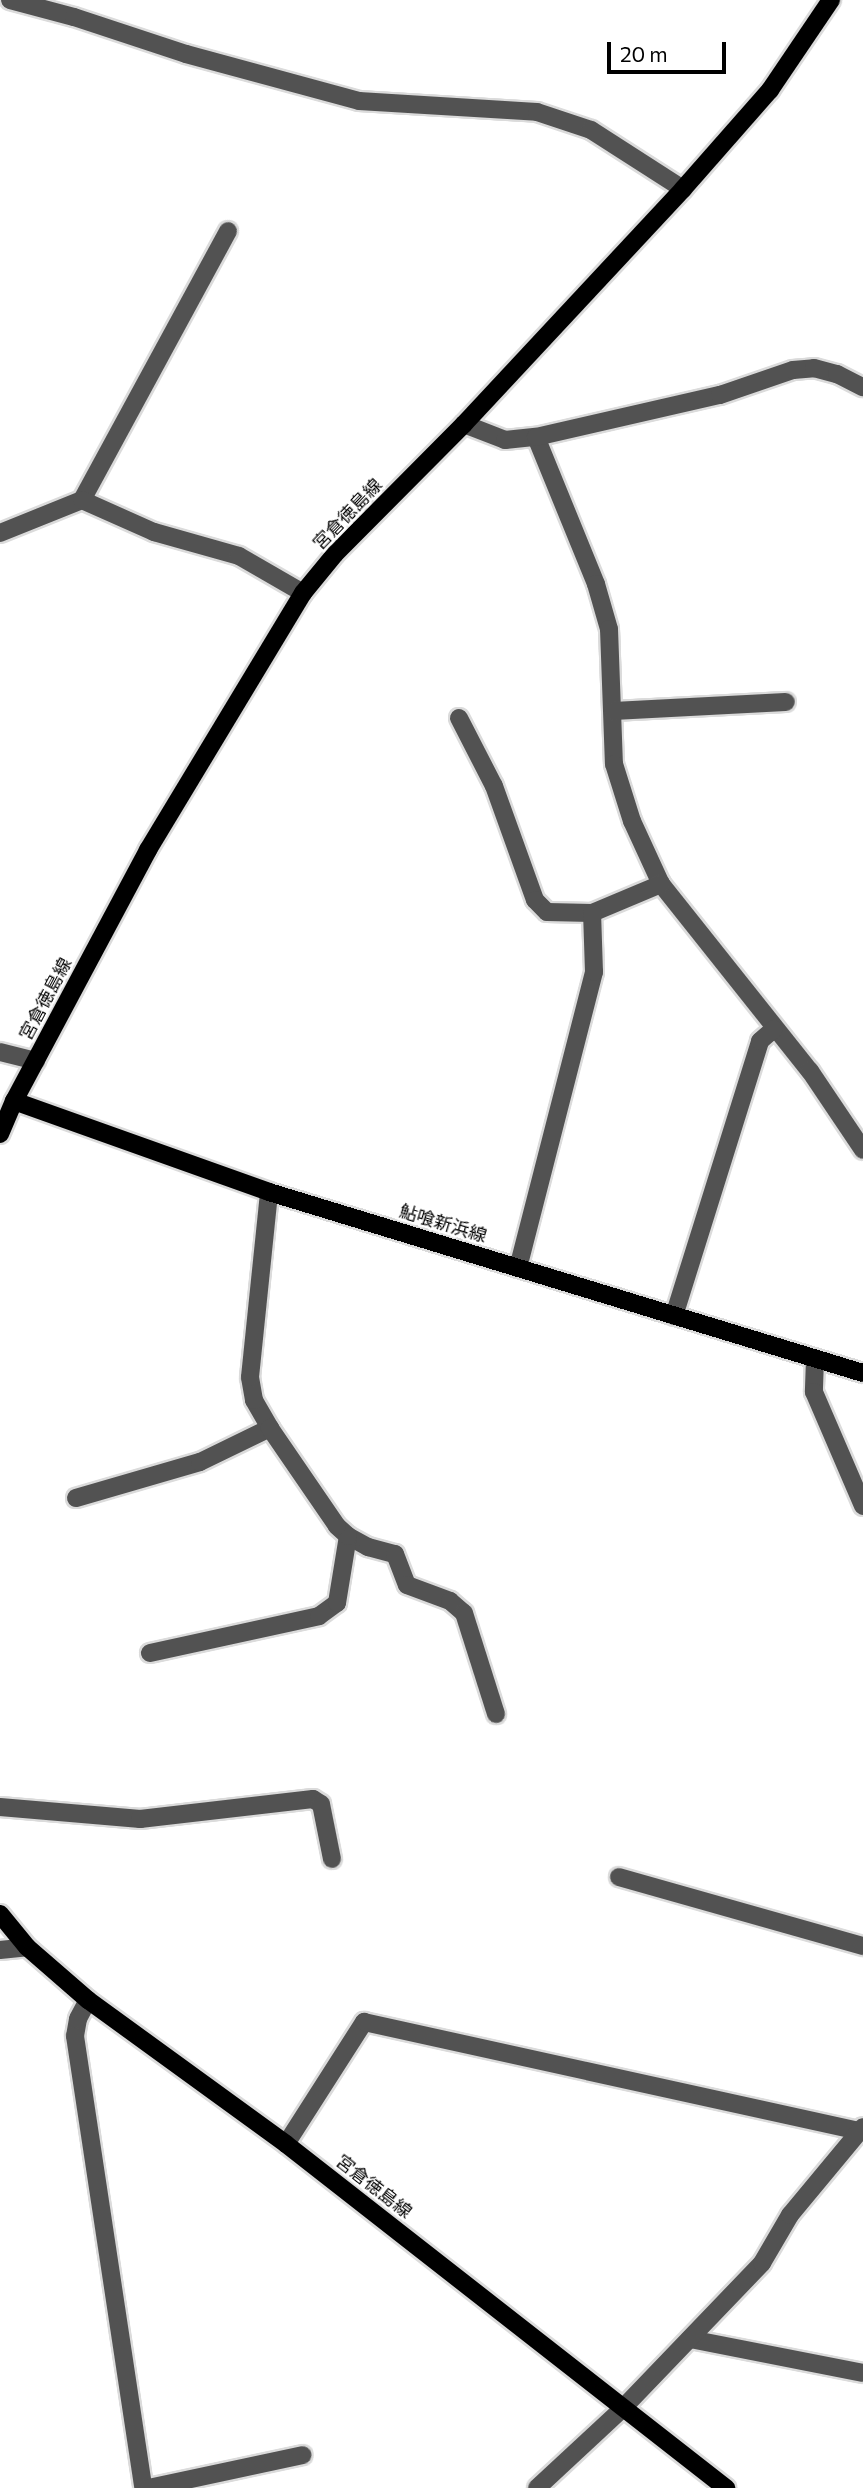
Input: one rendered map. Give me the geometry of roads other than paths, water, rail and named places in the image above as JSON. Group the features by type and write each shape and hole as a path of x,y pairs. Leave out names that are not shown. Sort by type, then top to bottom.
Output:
{"main road":[{"name":"宮倉徳島線","path":"0,1134 14,1101 148,850 303,593 335,554 464,424 683,189 770,90 831,0"},
{"name":"鮎喰新浜線","path":"14,1101 269,1192 863,1373"},
{"name":"宮倉徳島線","path":"0,1914 27,1947 88,2000 286,2144 726,2488"}],"street":[{"path":"10,0 74,17 186,54 359,101 537,112 591,130 683,189"},
{"path":"0,533 82,500 228,231"},
{"path":"464,424 505,440 536,437 720,396 793,370 814,368 837,373 863,387"},
{"path":"536,437 599,595 609,629 614,764 632,821 661,884 774,1029 858,1128 863,1150"},
{"path":"82,500 154,532 239,556 303,593"},
{"path":"613,711 786,702"},
{"path":"460,718 494,786 535,901 547,912 592,913 661,884"},
{"path":"517,1268 594,972 592,913"},
{"path":"674,1316 760,1041 774,1029"},
{"path":"0,1052 36,1061"},
{"path":"269,1192 250,1377 254,1399 270,1428 337,1527 368,1547 395,1554 407,1585 450,1601 464,1613 496,1714"},
{"path":"815,1359 814,1392 863,1506"},
{"path":"76,1498 200,1462 270,1428"},
{"path":"150,1653 319,1616 337,1603 348,1536"},
{"path":"0,1807 140,1819 313,1799 321,1804 332,1859"},
{"path":"619,1877 863,1946"},
{"path":"0,1950 27,1947"},
{"path":"88,2000 78,2019 75,2036 143,2488"},
{"path":"286,2144 364,2022 861,2129 790,2215 762,2263 623,2408 538,2488"},
{"path":"690,2339 863,2373"},
{"path":"149,2488 303,2455"}]}
